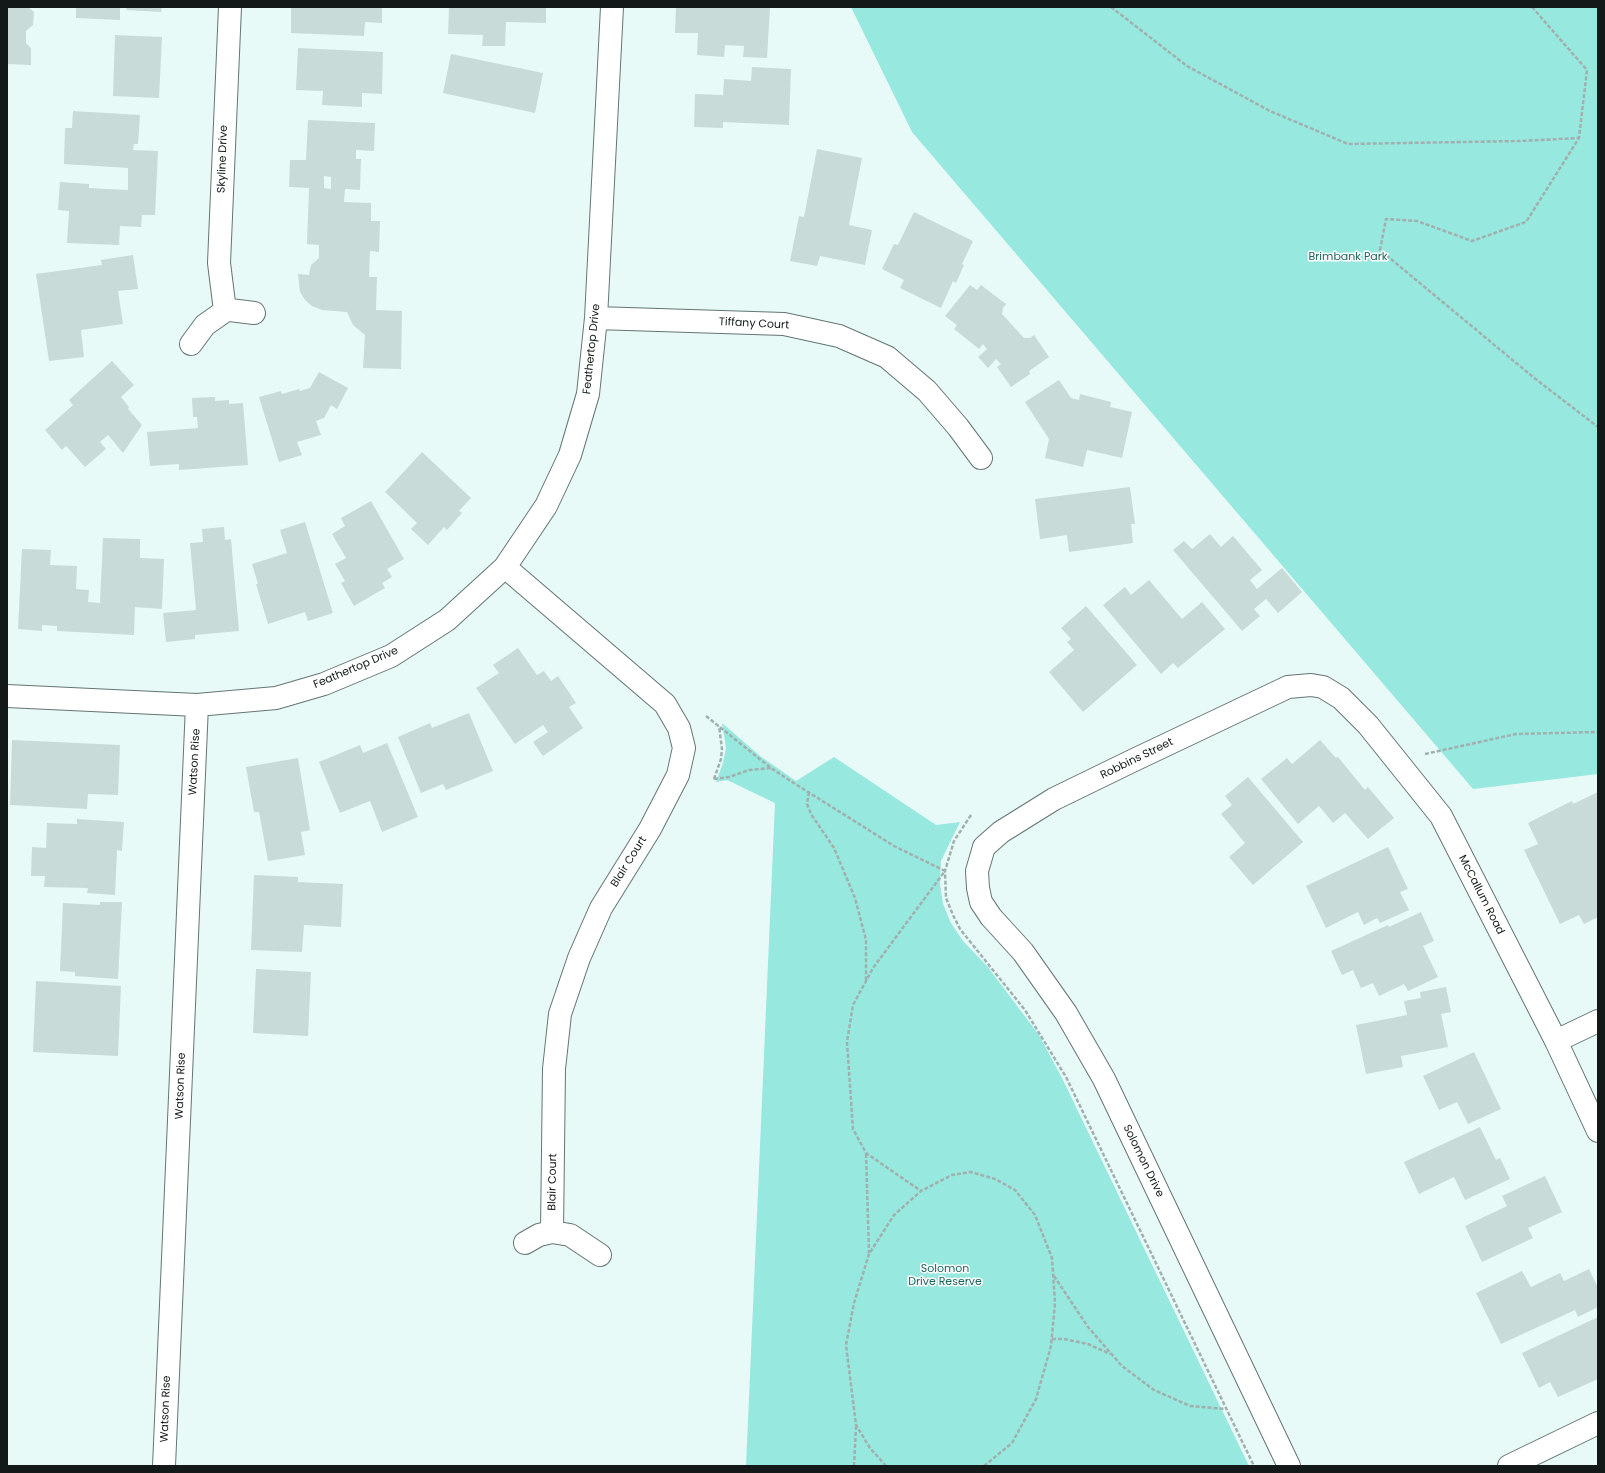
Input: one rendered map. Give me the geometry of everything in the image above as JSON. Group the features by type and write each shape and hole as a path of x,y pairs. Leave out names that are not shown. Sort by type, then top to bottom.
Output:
{"street":[{"name":"Skyline Drive","path":"225,311 219,263 230,7"},
{"name":"Feathertop Drive","path":"7,696 197,706 276,698 324,684 391,656 446,620 505,567 546,506 570,455 588,394 596,318 612,7"},
{"path":"191,344 205,325 225,311 230,310 254,313"},
{"name":"Tiffany Court","path":"596,318 784,324 840,336 887,357 927,392 958,427 981,458"},
{"name":"Blair Court","path":"505,567 665,704 679,728 684,748 678,775 654,822 601,908 579,958 560,1014 554,1070 552,1232"},
{"name":"Robbins Street","path":"977,871 984,847 992,839 1054,799 1288,688 1311,685 1323,687"},
{"name":"McCallum Road","path":"1323,687 1341,698 1368,725 1441,816 1556,1041 1598,1131"},
{"name":"Watson Rise","path":"164,1466 197,706"},
{"name":"Solomon Drive","path":"977,871 981,902 991,917 1023,952 1066,1013 1104,1080 1289,1466"},
{"path":"1556,1041 1598,1021"},
{"path":"525,1243 539,1235 552,1232 570,1235 600,1255"},
{"path":"1509,1466 1598,1423"}],"path":[{"path":"1111,7 1187,66 1270,111 1348,144 1520,141 1579,138"},
{"path":"1532,7 1587,70 1579,138 1526,222 1472,241 1417,221 1386,219 1380,250 1533,377 1598,427"},
{"path":"706,716 772,768 809,792 894,846 945,871"},
{"path":"718,726 722,737 722,749 721,759 714,779 729,777 749,770 772,768"},
{"path":"1396,761 1516,734 1598,732"},
{"path":"809,792 807,804 811,814 834,848 855,898 866,940 866,981"},
{"path":"971,814 954,840 945,871 946,898 960,929 1025,1010 1066,1077 1254,1466"},
{"path":"869,1254 866,1153 853,1129 846,1042 853,1005 873,968 945,871"},
{"path":"866,1153 921,1191"},
{"path":"854,1466 856,1425 846,1345 854,1303 869,1254 894,1215 921,1191 952,1175 971,1172 995,1179 1015,1190 1035,1215 1052,1258 1055,1302 1052,1339 1036,1399 1012,1443 984,1466"},
{"path":"1053,1275 1088,1327 1122,1366 1154,1390 1190,1406 1226,1409"},
{"path":"1052,1339 1064,1339 1088,1344 1113,1355"},
{"path":"856,1425 870,1448 886,1466"}],"green space":[{"name":"Brimbank Park","path":"851,7 1598,7 1598,774 1473,789 912,132"},
{"name":"Solomon Drive Reserve","path":"722,723 760,756 796,781 834,757 936,825 960,822 941,861 940,884 943,904 951,923 963,941 987,966 1039,1035 1063,1080 1249,1466 746,1466 775,803 727,780 716,782 723,763 726,748"}],"building":[{"path":"7,7 28,7 34,12 33,25 26,31 26,43 31,48 31,65 7,64"},
{"path":"76,7 120,7 120,20 76,18"},
{"path":"127,7 162,7 161,12 126,10"},
{"path":"382,7 382,23 365,22 364,36 291,33 291,8"},
{"path":"449,7 546,7 546,23 506,22 505,46 482,46 483,35 448,34"},
{"path":"676,7 770,7 767,58 743,57 744,46 725,45 724,57 697,55 698,33 675,33"},
{"path":"115,35 162,37 159,98 113,96"},
{"path":"298,48 383,52 382,94 362,93 362,107 322,105 323,91 296,90"},
{"path":"451,54 543,73 535,113 443,93"},
{"path":"752,67 791,69 789,125 723,122 723,128 694,127 695,94 723,95 724,79 751,81"},
{"path":"73,111 140,115 138,144 134,144 133,150 158,151 155,215 142,215 141,227 120,226 119,245 67,243 69,211 58,210 60,182 89,184 89,188 128,190 128,168 64,164 65,128 72,128"},
{"path":"308,120 375,123 374,151 356,150 356,159 361,159 360,190 345,189 344,202 371,203 371,221 380,221 379,252 370,251 369,277 377,277 376,310 402,311 401,369 363,368 365,335 353,325 347,312 322,310 312,306 305,300 300,292 298,274 309,275 311,265 319,258 319,245 307,244 309,188 289,187 290,160 306,160","holes":["324,176 331,177 331,189 324,188"]},
{"path":"817,149 862,158 849,225 872,230 865,265 820,256 817,266 790,261 799,216 804,217"},
{"path":"914,212 973,241 962,264 964,265 956,283 953,281 941,308 900,288 904,280 882,269 894,244 898,245"},
{"path":"133,255 138,289 118,291 123,324 81,330 84,357 49,361 36,274 102,265 101,260"},
{"path":"970,285 977,290 981,285 1006,304 1003,308 1002,314 1024,338 1030,338 1034,335 1049,357 1029,371 1030,374 1011,387 997,367 1001,364 996,359 988,368 978,357 987,349 983,344 979,349 954,329 957,325 945,316"},
{"path":"112,361 134,385 121,397 129,407 128,409 142,425 123,453 108,435 100,442 106,449 85,467 66,446 62,450 45,430 73,405 69,400"},
{"path":"319,372 348,388 337,409 331,405 324,418 316,421 321,435 297,442 302,455 279,462 259,397 281,391 282,394 299,389 300,391 310,388"},
{"path":"1059,380 1071,398 1079,400 1080,394 1111,402 1110,407 1132,412 1122,458 1087,450 1083,467 1045,458 1049,439 1025,402"},
{"path":"215,397 215,401 229,400 229,404 243,403 248,465 179,470 179,464 150,466 147,432 198,428 197,417 193,417 192,398"},
{"path":"422,452 471,498 459,511 462,513 447,530 444,527 428,545 411,529 417,523 385,492"},
{"path":"1130,487 1135,524 1131,524 1133,543 1069,552 1067,535 1040,539 1035,499"},
{"path":"371,501 404,559 387,569 392,577 382,583 385,588 354,606 341,583 345,581 335,564 346,558 332,534 345,526 341,518"},
{"path":"305,522 333,613 308,621 305,612 268,624 256,584 258,584 252,564 287,553 280,530"},
{"path":"224,527 225,540 231,539 239,631 195,635 195,639 166,642 163,613 196,610 190,543 203,542 202,529"},
{"path":"1210,534 1221,547 1233,536 1262,570 1250,580 1257,589 1282,568 1302,592 1278,613 1266,599 1254,609 1260,616 1242,631 1173,550 1184,541 1192,549"},
{"path":"103,538 140,539 140,558 164,559 162,609 135,607 134,635 57,631 57,626 42,625 42,631 18,629 22,549 51,550 50,565 77,566 76,589 89,590 88,602 100,603"},
{"path":"1149,580 1182,619 1202,602 1225,629 1178,668 1173,663 1161,674 1103,605 1125,587 1131,595"},
{"path":"1086,606 1137,665 1083,712 1049,672 1074,650 1067,642 1071,639 1061,628"},
{"path":"518,648 537,675 544,671 551,681 558,676 576,703 569,707 583,728 543,756 533,742 548,732 543,725 515,744 476,688 499,673 493,665"},
{"path":"469,713 493,771 446,790 443,784 421,793 398,737 430,723 432,728"},
{"path":"12,740 120,745 118,795 88,794 87,809 10,805"},
{"path":"1320,740 1336,758 1338,757 1365,790 1368,787 1394,818 1368,839 1345,813 1333,823 1319,806 1298,824 1261,779 1287,758 1292,764"},
{"path":"387,743 418,817 382,832 370,801 340,813 319,762 360,745 363,753"},
{"path":"298,758 310,830 301,832 305,855 268,861 259,812 254,812 246,767"},
{"path":"1248,777 1303,842 1253,885 1229,857 1245,843 1221,814 1232,805 1225,796"},
{"path":"1598,792 1598,917 1584,924 1579,915 1560,924 1524,850 1538,844 1528,823 1572,801 1573,804"},
{"path":"77,819 124,822 122,851 117,850 115,895 87,893 88,888 44,887 45,876 31,876 32,847 46,848 47,823 77,824"},
{"path":"1388,847 1408,889 1400,892 1409,910 1380,923 1377,918 1364,925 1358,912 1326,928 1306,886"},
{"path":"254,875 298,877 298,882 343,884 341,927 304,925 302,952 251,950"},
{"path":"100,902 122,902 118,979 75,976 75,972 60,971 63,903 100,905"},
{"path":"1421,912 1434,941 1423,946 1438,977 1408,991 1404,984 1379,996 1373,983 1361,988 1353,970 1342,975 1331,951"},
{"path":"256,969 311,972 308,1036 253,1033"},
{"path":"36,981 121,986 118,1056 33,1052"},
{"path":"1446,987 1451,1012 1441,1014 1448,1047 1401,1056 1403,1067 1366,1074 1356,1025 1407,1015 1404,1001 1421,998 1420,992"},
{"path":"1474,1052 1501,1109 1468,1124 1457,1102 1439,1110 1423,1076"},
{"path":"1480,1127 1496,1160 1500,1158 1510,1179 1465,1200 1454,1177 1419,1194 1404,1162"},
{"path":"1545,1176 1562,1212 1528,1228 1533,1238 1482,1262 1465,1226 1507,1206 1502,1196"},
{"path":"1589,1269 1598,1288 1598,1307 1578,1317 1575,1310 1501,1344 1476,1293 1522,1271 1531,1287 1560,1273 1564,1281"},
{"path":"1598,1317 1598,1379 1558,1397 1550,1382 1539,1388 1522,1353"}]}
